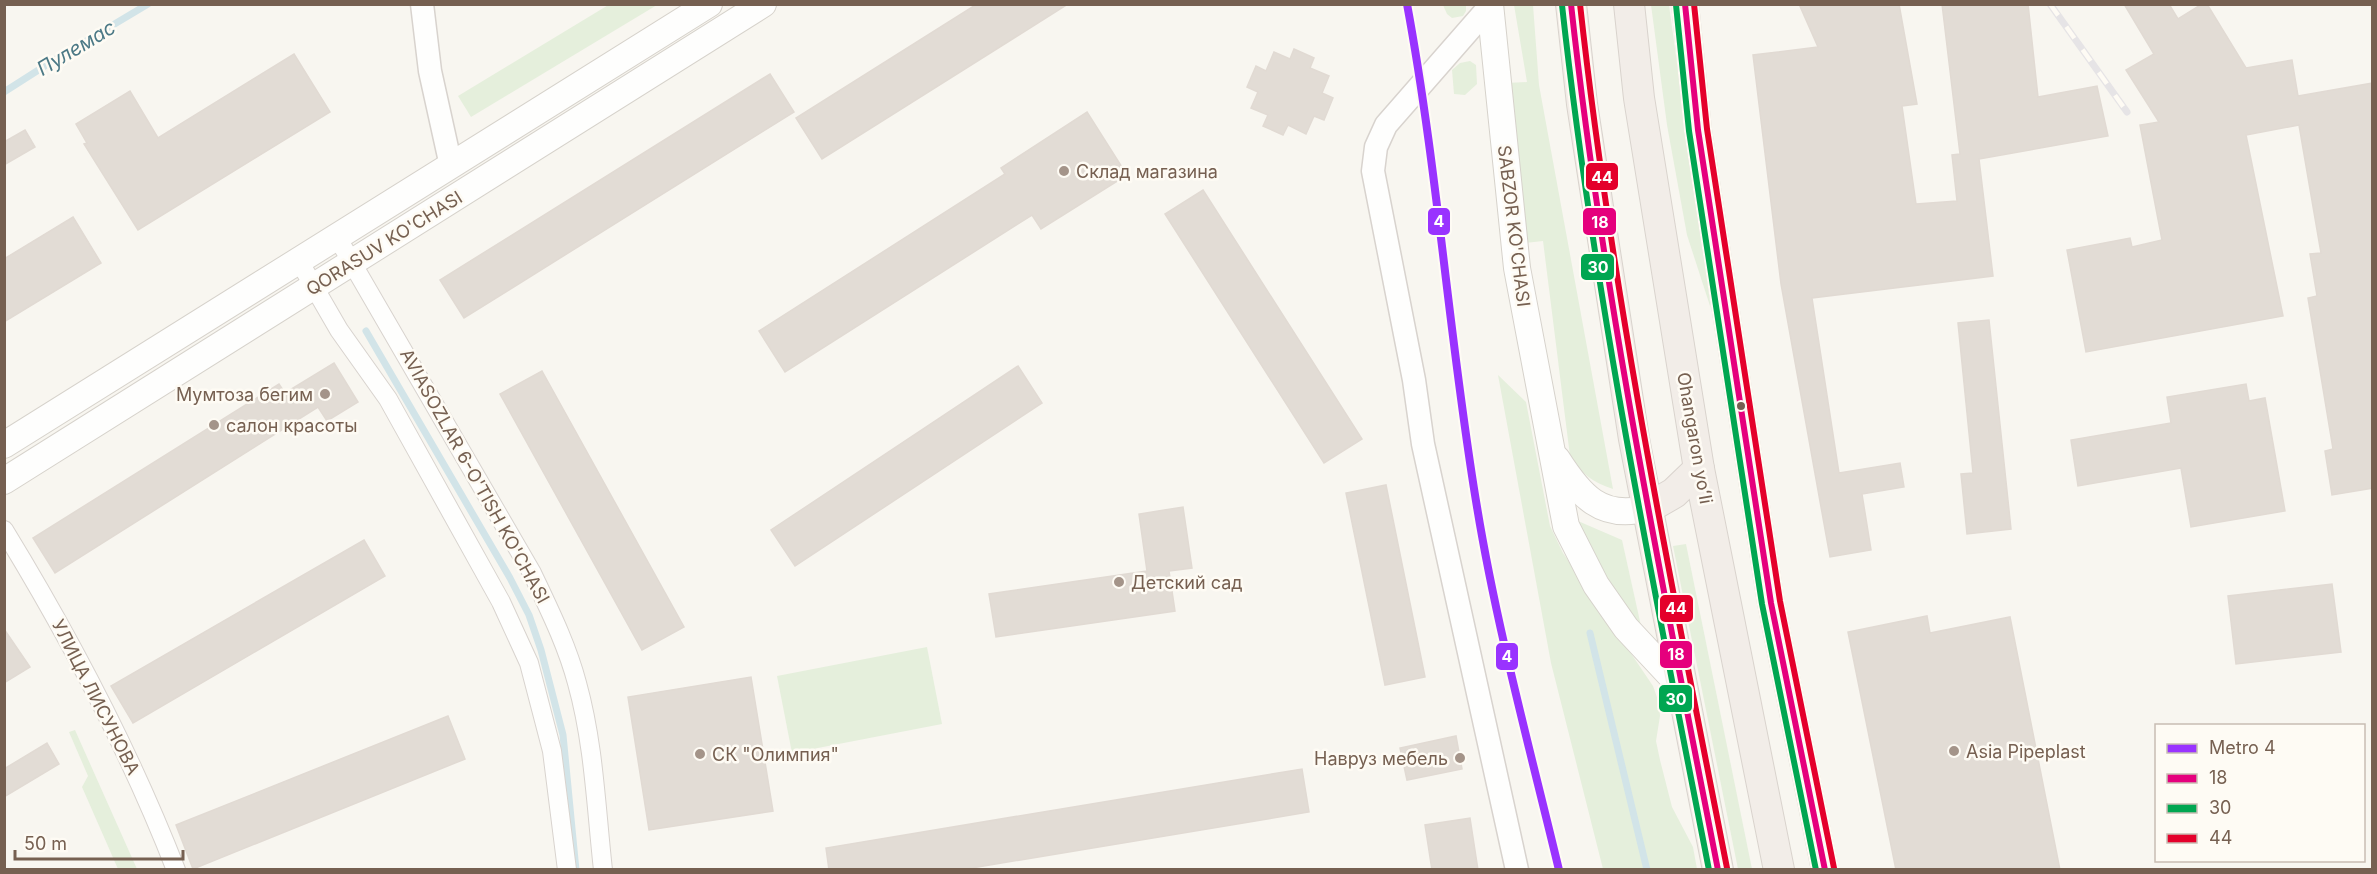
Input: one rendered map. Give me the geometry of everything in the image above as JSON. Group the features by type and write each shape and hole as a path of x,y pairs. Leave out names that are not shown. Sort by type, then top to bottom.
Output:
{"highway":[{"path":"1571,4 1582,104 1634,439 1718,870"},
{"name":"Ohangaron yoʻli","path":"1629,4 1639,98 1699,469 1779,870"},
{"path":"1647,508 1674,493 1699,469"}],"main road":[{"name":"QORASUV KO'CHASI","path":"4,445 709,4"},
{"name":"QORASUV KO'CHASI","path":"4,481 763,4"},
{"path":"1685,4 1698,130 1765,569 1825,870"},
{"name":"SABZOR KO'CHASI","path":"1490,5 1517,268 1566,526 1586,568 1626,628 1683,689"},
{"path":"1549,446 1577,489 1588,500 1607,509 1618,511 1628,512 1647,508"}],"street":[{"path":"422,4 430,71 451,166"},
{"path":"1490,5 1386,125 1376,147 1373,171 1414,380 1423,444 1517,870"},
{"name":"AVIASOZLAR 6-O'TISH KO'CHASI","path":"338,237 532,573 558,630 577,682 585,716 591,750 603,870"},
{"path":"299,261 339,330 388,399 501,602 529,663 552,751 567,870"},
{"name":"УЛИЦА ЛИСУНОВА","path":"4,530 49,606 127,752 176,870"}],"green space":[{"path":"610,4 657,5 471,117 458,96"},
{"path":"1443,5 1466,5 1466,11 1463,16 1452,18 1447,14"},
{"path":"1514,5 1533,5 1539,85 1613,489 1588,477 1570,456 1543,241 1525,243 1506,83 1527,82"},
{"path":"1651,5 1669,5 1711,309 1687,235 1667,125"},
{"path":"1470,61 1476,65 1477,84 1465,95 1454,94 1452,70 1460,63"},
{"path":"1498,375 1526,402 1550,526 1563,553 1653,686 1659,703 1660,716 1656,741 1660,760 1672,807 1693,847 1697,869 1603,869 1551,663"},
{"path":"1578,521 1622,540 1643,635 1605,580"},
{"path":"1686,544 1752,869 1738,869 1673,546"},
{"path":"927,647 942,724 792,753 777,676"},
{"path":"75,730 137,869 118,869 82,787 88,776 69,732"}],"building":[{"path":"977,4 1068,4 822,159 796,118"},
{"path":"1799,4 1899,4 1917,104 1902,106 1916,204 1957,201 1952,155 1960,154 1942,4 2028,4 2038,97 2097,86 2108,136 1979,159 1993,276 1812,298 1839,473 1900,463 1904,487 1862,494 1871,550 1830,557 1781,284 1753,55 1818,47"},
{"path":"2124,4 2169,4 2178,19 2202,4 2207,4 2246,68 2292,60 2298,96 2373,83 2373,488 2332,495 2325,451 2333,449 2308,298 2317,296 2310,254 2321,253 2299,125 2246,135 2283,316 2086,352 2067,250 2130,238 2132,247 2162,240 2140,125 2159,122 2126,70 2154,54"},
{"path":"1294,49 1314,58 1310,68 1329,76 1322,93 1333,98 1324,120 1314,116 1306,134 1288,125 1283,135 1263,126 1268,115 1251,108 1258,92 1247,87 1256,66 1266,71 1274,52 1290,59"},
{"path":"294,54 330,112 138,230 84,144 87,143 76,124 130,91 158,138"},
{"path":"770,74 794,112 464,318 440,280"},
{"path":"1087,112 1127,175 1041,229 1032,215 785,372 759,331 1005,174 1001,168"},
{"path":"25,130 35,147 4,165 4,142"},
{"path":"1203,190 1362,439 1324,463 1165,214"},
{"path":"73,217 101,263 4,322 4,259"},
{"path":"1989,320 2011,529 1967,534 1961,474 1973,473 1958,323"},
{"path":"334,363 358,402 327,421 318,407 55,573 33,538 279,384 285,393"},
{"path":"1018,366 1042,403 795,566 771,530"},
{"path":"542,371 684,627 642,650 500,394"},
{"path":"2246,384 2249,401 2265,398 2285,511 2191,527 2181,468 2078,486 2071,440 2171,423 2167,397"},
{"path":"1386,485 1425,677 1385,685 1346,493"},
{"name":"Детский сад","path":"1183,507 1192,568 1169,571 1175,611 996,637 989,594 1147,571 1139,514"},
{"path":"364,540 385,576 133,723 111,686"},
{"path":"2332,584 2341,652 2236,664 2228,596"},
{"name":"Asia Pipeplast","path":"1927,616 1930,633 2010,617 2060,870 1896,870 1848,632"},
{"path":"4,629 30,667 4,683"},
{"name":"СК \"Олимпия\"","path":"751,677 773,811 649,830 628,697"},
{"path":"448,716 465,759 193,869 176,825"},
{"path":"1456,736 1462,769 1407,780 1400,748"},
{"path":"47,743 59,764 4,797 4,769"},
{"path":"1302,769 1309,812 960,870 829,870 826,848"},
{"path":"1470,818 1478,870 1432,870 1425,825"}],"waterway":[{"name":"Пулемас","path":"4,92 148,4"},
{"path":"366,331 510,578 529,615 541,650 563,735 576,870"},
{"path":"1590,633 1647,870"}],"railway":[{"path":"2050,4 2127,112"}],"metro line":[{"name":"4","path":"1407,4 1427,130 1467,444 1485,553 1504,644 1559,870"}],"transit line":[{"name":"18","path":"1571,4 1584,113 1617,330 1655,546 1718,870"},
{"name":"44","path":"1580,4 1609,222 1644,438 1727,868"},
{"name":"18","path":"1685,4 1698,130 1771,603 1825,870"},
{"name":"44","path":"1694,4 1707,129 1780,601 1834,868"},
{"name":"30","path":"1562,5 1591,223 1626,439 1709,870"},
{"name":"30","path":"1676,5 1689,131 1762,604 1816,870"}],"place":[{"name":"Склад магазина","path":"1064,171"},
{"name":"Мумтоза бегим","path":"325,394"},
{"name":"салон красоты","path":"214,425"},
{"name":"Детский сад","path":"1119,582"},
{"name":"Asia Pipeplast","path":"1954,751"},
{"name":"СК \"Олимпия\"","path":"700,754"},
{"name":"Навруз мебель","path":"1460,758"}]}
